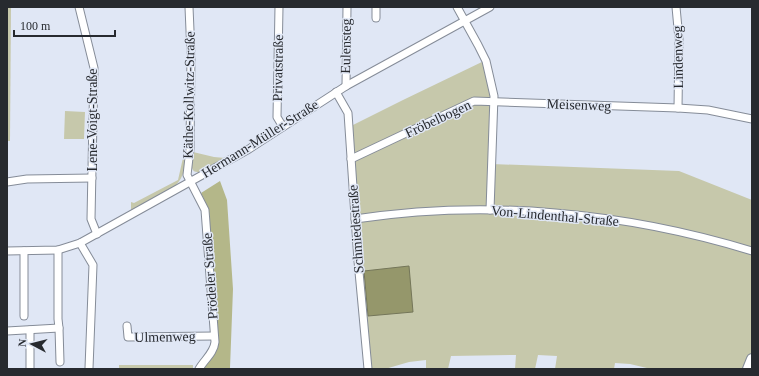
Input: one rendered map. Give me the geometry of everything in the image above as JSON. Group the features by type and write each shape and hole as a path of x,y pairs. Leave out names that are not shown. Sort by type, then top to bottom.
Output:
{"main road":[{"path":"748,369 752,359"}],"street":[{"name":"Lene-Voigt-Straße","path":"79,7 94,68 91,219 97,234"},
{"name":"Käthe-Kollwitz-Straße","path":"188,7 192,54 190,149 187,175 190,182"},
{"name":"Privatstraße","path":"279,7 277,117 283,127"},
{"name":"Eulensteg","path":"346,86 347,7"},
{"path":"376,7 376,18"},
{"path":"456,7 486,61 494,102"},
{"name":"Hermann-Müller-Straße","path":"7,251 58,250 80,243 249,149 346,86 490,7"},
{"name":"Lindenweg","path":"676,7 679,39 678,108"},
{"name":"Schmiedestraße","path":"336,92 348,113 355,220 368,369"},
{"name":"Fröbelbogen","path":"351,159 474,101 494,102 490,210"},
{"name":"Meisenweg","path":"494,102 678,108 708,110 752,119"},
{"path":"7,182 28,179 92,178"},
{"name":"Prödeler Straße","path":"190,182 206,210 214,336 213,349 199,369"},
{"name":"Von-Lindenthal-Straße","path":"355,220 422,212 490,210 556,213 637,223 695,235 752,251"},
{"path":"80,243 93,265 89,368"},
{"path":"58,250 58,320 60,362"},
{"path":"24,251 24,316"},
{"name":"Ulmenweg","path":"127,326 128,337 214,336"},
{"path":"7,331 59,328"},
{"path":"30,330 30,369"}],"shaded area":[{"path":"7,7 11,7 10,141 7,141"},
{"path":"486,60 494,96 492,164 679,171 752,200 752,359 748,369 651,369 630,364 615,363 614,369 555,369 557,356 538,355 535,369 515,369 516,355 451,356 448,369 426,369 426,360 409,362 385,369 368,369 349,127"},
{"path":"65,111 85,112 84,139 64,139"},
{"path":"185,149 184,169 179,182 175,186 131,210 131,202 134,203 178,180"},
{"path":"193,152 225,158 208,169 198,172 194,171 192,168"},
{"path":"220,181 227,200 233,289 230,368 202,369 216,346 209,210 201,193"},
{"path":"409,266 413,312 368,316 364,271"},
{"path":"119,365 193,365 193,369 119,369"}]}
